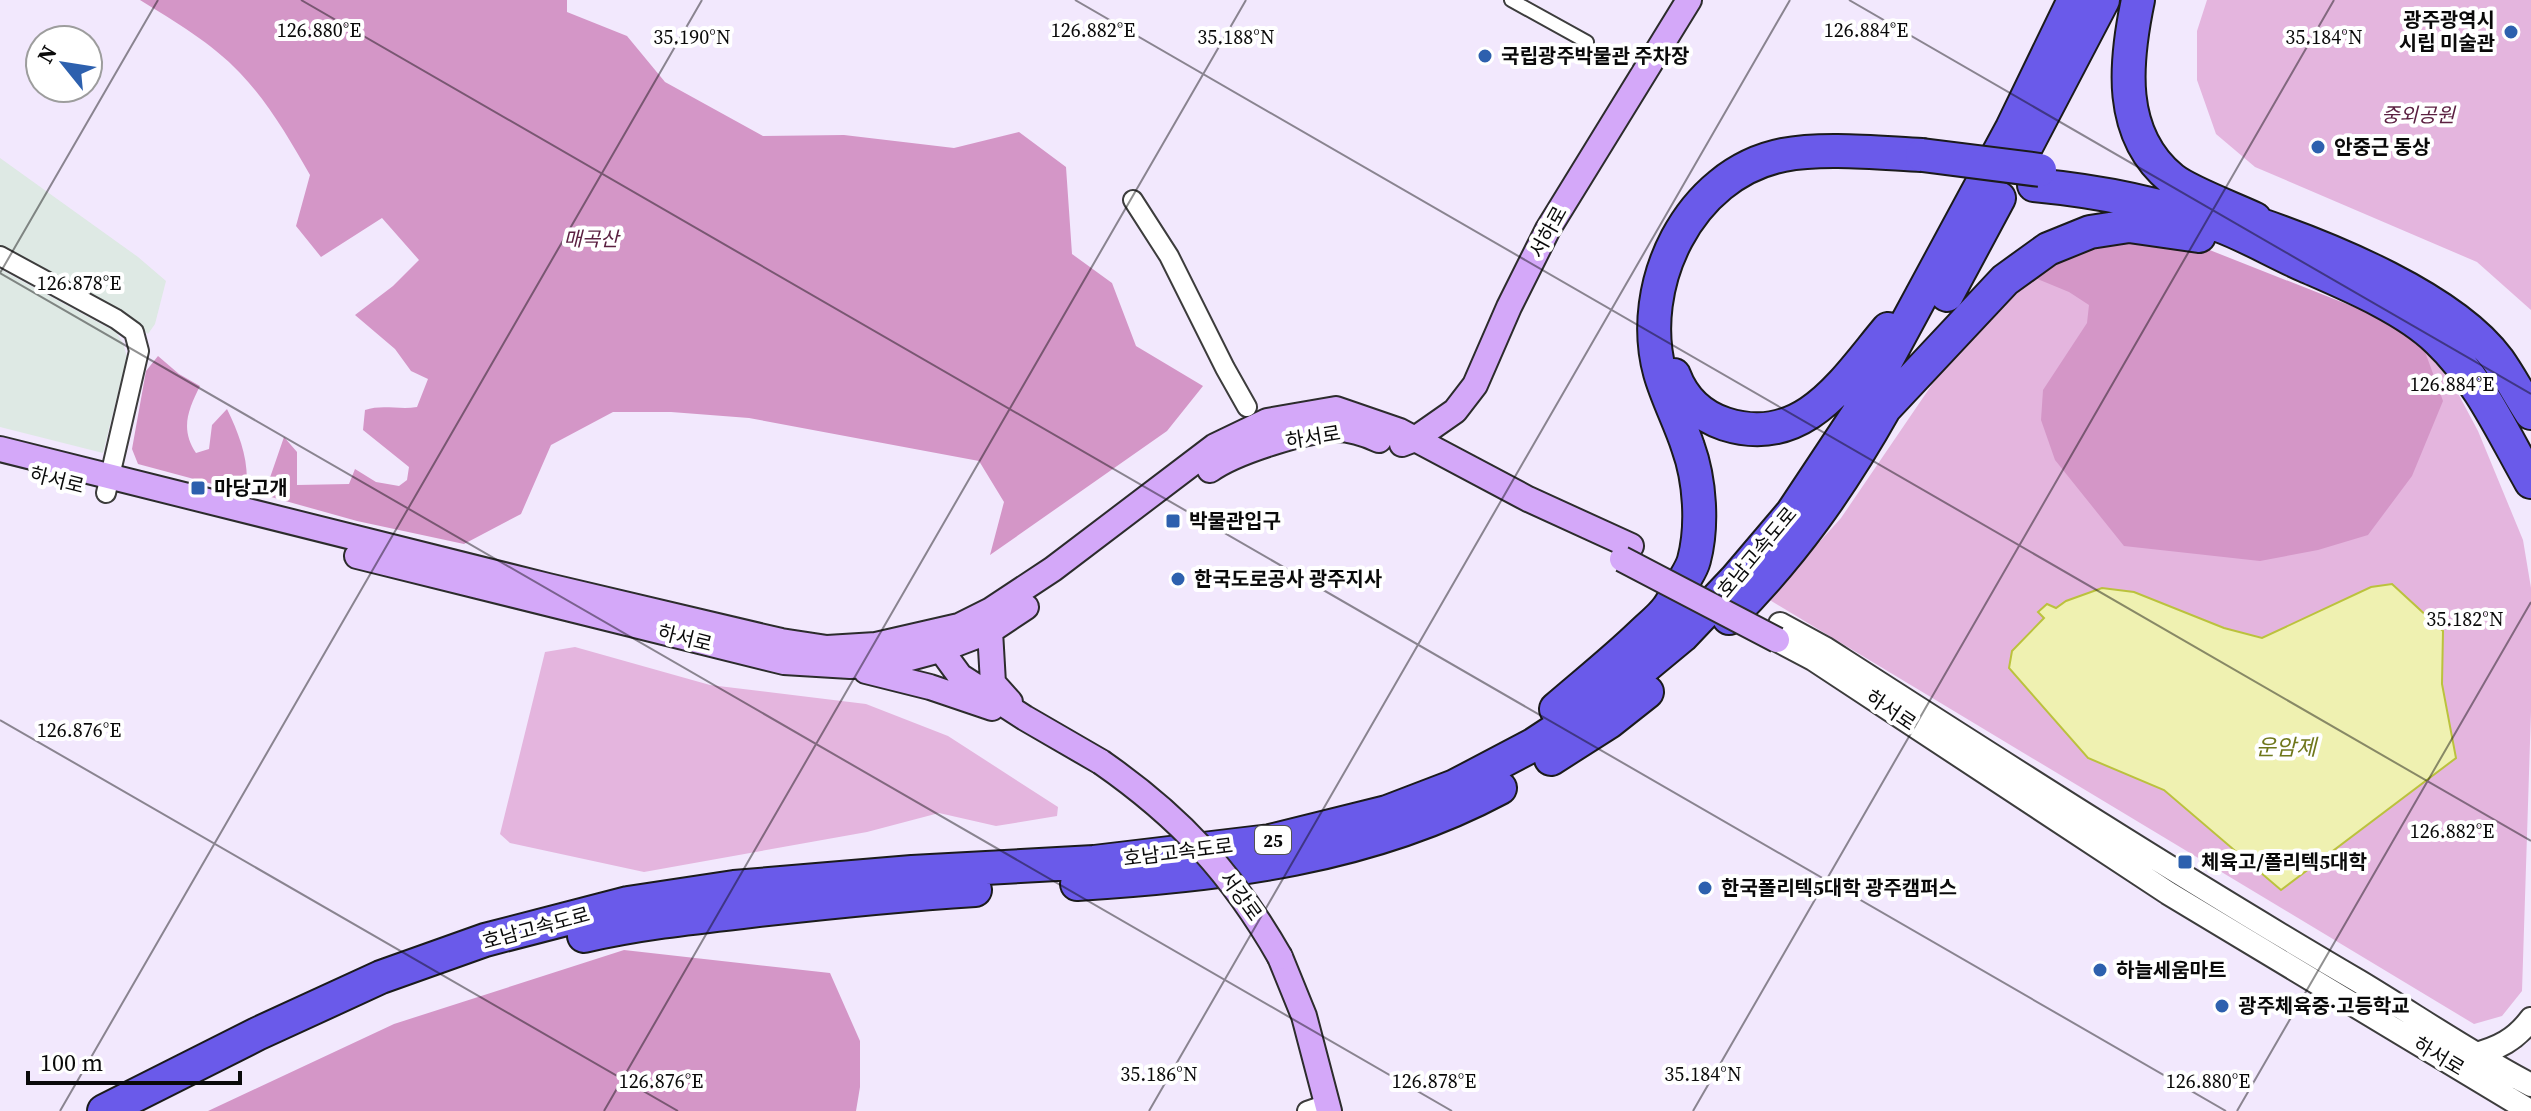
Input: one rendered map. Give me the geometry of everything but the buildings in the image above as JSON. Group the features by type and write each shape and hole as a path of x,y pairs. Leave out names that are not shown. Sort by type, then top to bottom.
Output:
{"highway":[{"name":"호남고속도로","path":"104,1111 257,1034 381,977 485,940 628,903 734,887 912,872 1094,862 1270,841 1387,812 1455,786 1533,745 1618,689 1682,636 1792,513 1857,415 2012,128 2074,0"},
{"name":"호남고속도로","path":"153,1111 241,1065 386,999 458,971 519,952 623,927 869,897 1168,878 1254,868 1352,847 1463,808 1537,768 1609,722 1683,665 1798,543 1857,458 2103,0"},
{"path":"2138,0 2129,62 2129,109 2144,149 2173,180 2366,268 2438,307 2497,359 2531,413"},
{"path":"1335,825 1383,798 1445,774 1502,746 1575,693 1668,609 1694,562 1698,526 1697,486 1689,449 1660,373 1653,331 1656,294 1664,263 1697,209 1719,187 1749,167 1782,155 1863,152 1920,163 2037,178 2163,207 2220,225 2360,290 2436,338 2469,373 2531,482"},
{"path":"1920,163 1811,166 1778,171 1740,186 1715,206 1691,233 1668,286 1665,333 1675,378 1698,410 1729,425 1761,428 1804,419 1823,405 1933,274"},
{"path":"2037,178 2112,180 2168,194 2284,233"},
{"path":"1884,409 2005,280 2048,249 2090,232 2129,226 2163,229 2215,239 2296,262"}],"main road":[{"name":"서하로","path":"1405,443 1455,411 1475,385 1548,229 1689,0"},
{"name":"하서로","path":"0,449 108,485 784,662 850,666 888,664 991,610 1053,569 1215,446 1267,421 1336,409 1400,431 1405,443"},
{"name":"하서로","path":"0,466 108,485 781,641 827,648 934,642 990,631 1049,591 1095,553 1227,458 1279,441 1336,429 1405,443 1528,499 1779,632"},
{"path":"990,631 993,683 1025,718"},
{"name":"서강로","path":"934,642 960,676 1133,784 1172,817 1214,860 1255,913 1280,957 1304,1016 1321,1109"},
{"name":"서강로","path":"850,666 930,687 1025,718"}],"street":[{"path":"1511,0 1587,42"},
{"path":"1133,200 1169,256 1247,407"},
{"path":"0,256 116,319 134,332 139,351 108,485"},
{"name":"하서로","path":"1779,632 1826,649 2163,865 2367,987 2473,1055 2531,1085"},
{"name":"하서로","path":"1779,632 1813,659 2168,893 2530,1111"},
{"path":"2473,1055 2498,1049 2516,1037 2531,1019"}],"shaded area":[{"path":"0,158 138,257 166,281 155,324 148,334 119,309 0,247"},
{"path":"0,269 116,332 123,343 127,357 103,453 0,427"}],"green space":[{"name":"매곡산","path":"140,0 567,0 567,12 627,36 665,82 763,136 844,135 954,148 1019,132 1066,167 1072,254 1112,283 1136,346 1203,386 1167,431 990,555 1004,502 979,461 749,418 671,412 613,412 551,445 521,514 464,544 357,521 264,495 284,437 297,452 297,485 349,484 355,469 376,482 399,486 407,480 409,467 363,430 365,410 417,407 428,379 411,371 395,349 355,315 393,286 419,260 382,218 321,257 296,226 310,175 269,109 240,73 217,52"},
{"name":"중외공원","path":"2207,0 2531,0 2531,310 2477,262 2255,167 2216,134 2197,80 2197,31"},
{"path":"2141,236 2202,247 2377,316 2424,349 2443,401 2412,476 2368,535 2318,550 2260,561 2124,546 2055,460 2041,420 2043,390 2087,323 2089,305 2069,292 2028,275 2093,244"},
{"path":"2028,275 2383,319 2424,349 2454,386 2478,431 2523,540 2531,588 2531,711 2522,991 2502,1016 2474,1024 1768,599 1841,518 1933,383 1973,331"},
{"path":"158,356 179,374 200,386 192,403 187,428 196,453 209,449 212,425 227,409 243,450 247,471 246,493 138,464 132,449 146,371"},
{"path":"575,647 710,685 866,704 948,736 1058,807 1057,816 996,826 939,813 867,832 644,872 510,843 500,834 545,652"},
{"path":"624,950 830,973 860,1041 860,1087 856,1111 208,1111 394,1024"}],"water":[{"name":"운암제","path":"2392,584 2443,631 2442,684 2456,758 2281,890 2164,790 2088,758 2009,668 2012,651 2044,618 2038,612 2047,604 2056,608 2066,601 2102,588 2134,592 2224,628 2262,638 2371,587"}],"place":[{"name":"광주광역시 시립 미술관","path":"2511,32"},
{"name":"국립광주박물관 주차장","path":"1485,56"},
{"name":"안중근 동상","path":"2318,147"},
{"name":"마당고개","path":"198,488"},
{"name":"박물관입구","path":"1173,521"},
{"name":"한국도로공사 광주지사","path":"1178,579"},
{"name":"체육고/폴리텍5대학","path":"2185,862"},
{"name":"한국폴리텍5대학 광주캠퍼스","path":"1705,888"},
{"name":"하늘세움마트","path":"2100,970"},
{"name":"광주체육중·고등학교","path":"2222,1006"}]}
